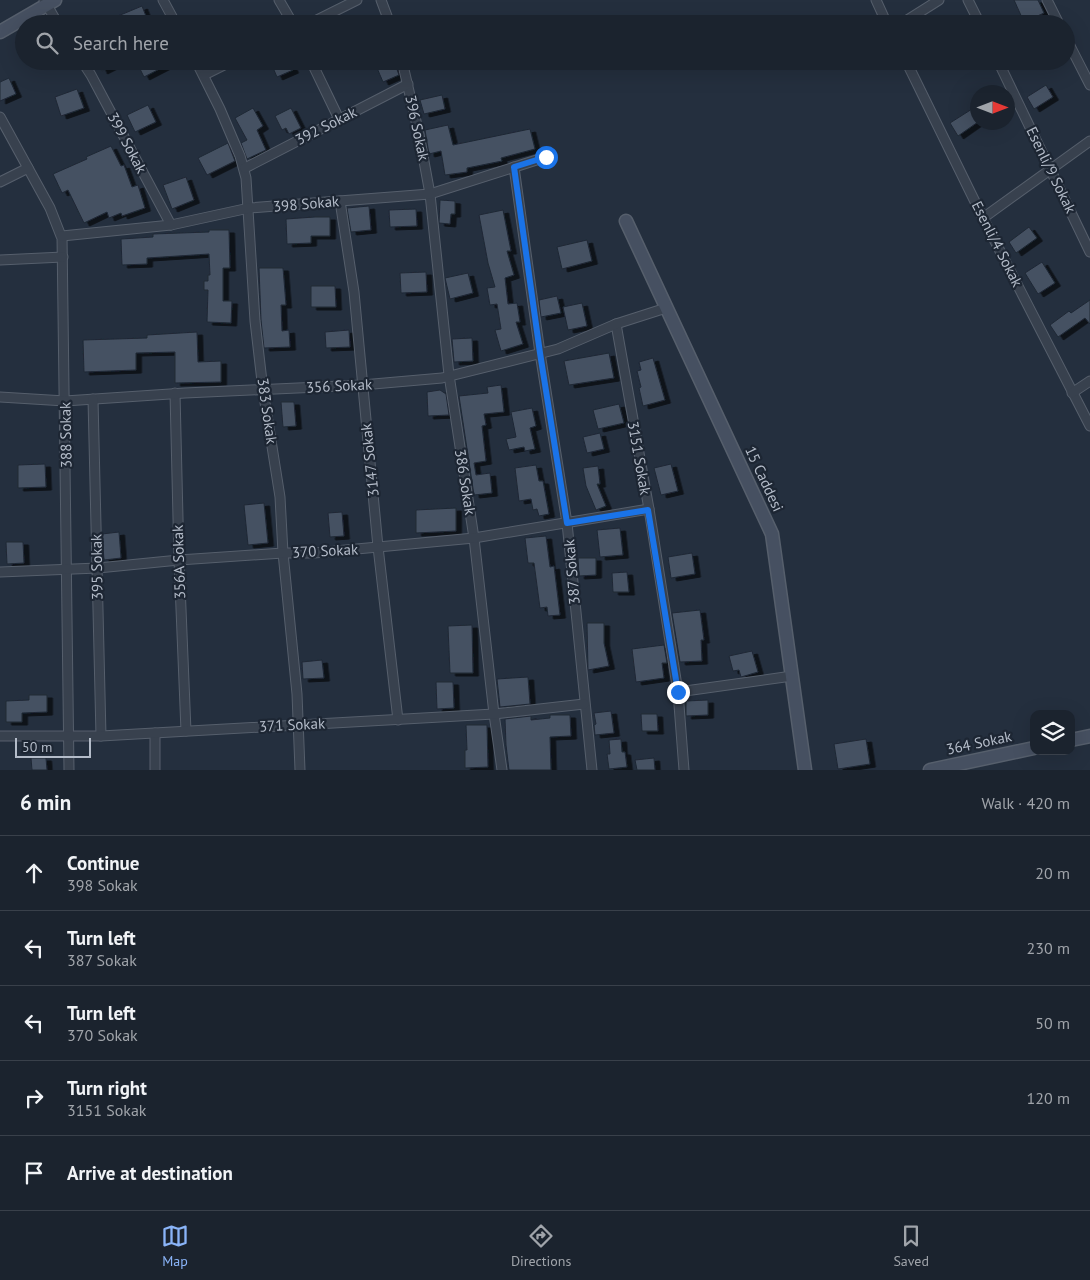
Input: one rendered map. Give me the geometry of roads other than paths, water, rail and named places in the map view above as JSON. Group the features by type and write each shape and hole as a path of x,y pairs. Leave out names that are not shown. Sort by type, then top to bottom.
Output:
{"street":[{"path":"163,0 171,15"},
{"path":"279,0 287,15"},
{"path":"327,15 357,0"},
{"path":"381,0 387,15"},
{"path":"876,0 883,15"},
{"path":"915,15 939,0"},
{"path":"968,0 976,15"},
{"path":"1047,0 1054,15"},
{"path":"27,15 48,2 54,15"},
{"path":"0,32 15,23"},
{"path":"1075,56 1090,85"},
{"name":"399 Sokak","path":"87,70 171,225"},
{"name":"383 Sokak","path":"201,70 245,168 255,321 263,390 280,497 297,694 300,770"},
{"path":"204,75 214,70"},
{"path":"315,70 339,119"},
{"name":"396 Sokak","path":"404,70 430,194"},
{"name":"Esenli/4 Sokak","path":"910,70 983,218 1090,426"},
{"name":"Esenli/9 Sokak","path":"1002,70 1090,252"},
{"name":"392 Sokak","path":"245,168 408,84"},
{"name":"388 Sokak","path":"0,117 50,208 62,236 69,770"},
{"path":"983,218 1090,141"},
{"name":"398 Sokak","path":"62,236 171,225 249,208 430,194 546,157"},
{"name":"387 Sokak","path":"514,167 540,353 567,523 592,770"},
{"path":"0,182 28,168"},
{"name":"386 Sokak","path":"430,194 449,375 474,538 502,770"},
{"name":"3147 Sokak","path":"340,201 354,292 378,547 398,720"},
{"name":"15 Caddesi","path":"626,221 772,534 805,770"},
{"path":"0,260 63,257"},
{"name":"356 Sokak","path":"0,397 65,401 362,385 442,378 558,349 616,324 666,308"},
{"name":"3151 Sokak","path":"616,324 678,692 684,770"},
{"path":"1072,393 1090,381"},
{"name":"356A Sokak","path":"176,394 179,560 186,731"},
{"name":"395 Sokak","path":"93,399 101,736"},
{"name":"370 Sokak","path":"0,572 98,568 284,553 314,554 474,538 648,510"},
{"path":"678,692 792,676"},
{"name":"371 Sokak","path":"0,736 101,736 398,720 494,714 584,704"},
{"path":"155,733 155,770"},
{"path":"1075,739 1090,736"},
{"name":"364 Sokak","path":"930,770 1030,749"}]}
